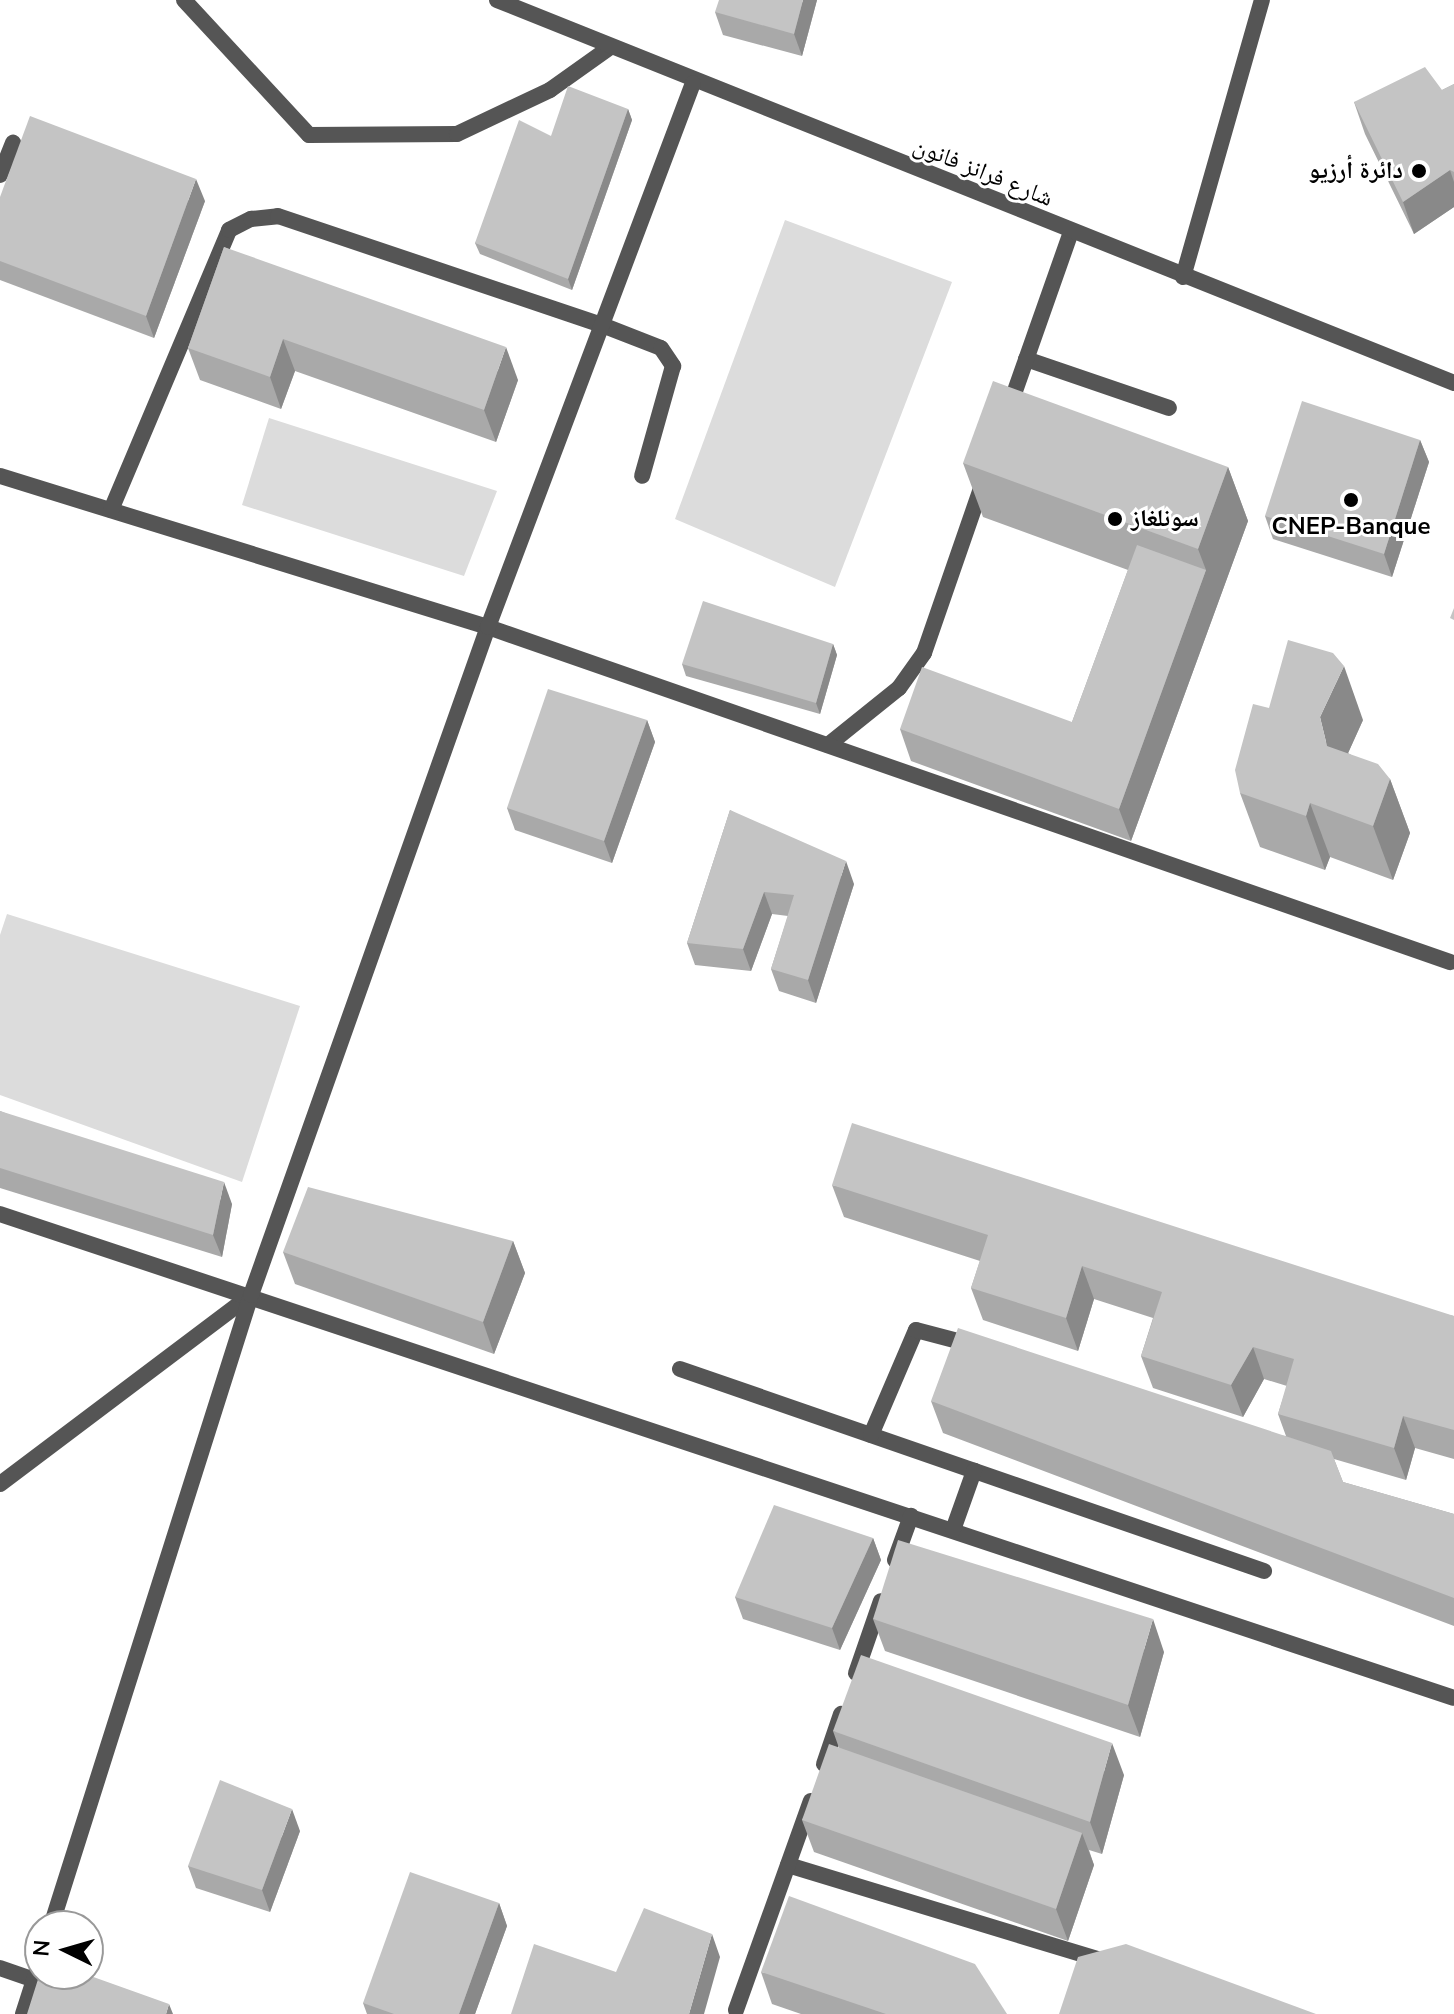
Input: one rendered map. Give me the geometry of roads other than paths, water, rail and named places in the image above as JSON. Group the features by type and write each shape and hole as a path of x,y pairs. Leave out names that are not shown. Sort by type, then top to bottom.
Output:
{"street":[{"path":"184,0 309,135 457,134 550,90 609,48"},
{"name":"شارع فرانز فانون","path":"497,0 693,83 1454,383"},
{"path":"1183,277 1262,0"},
{"path":"56,1910 251,1295 488,627 693,83"},
{"path":"0,175 13,143"},
{"path":"111,510 229,230 251,219 278,216 602,325 661,348 673,366 642,476"},
{"path":"1001,433 1071,232"},
{"path":"1026,359 1169,408"},
{"path":"828,745 899,688 924,653 991,462"},
{"path":"0,476 488,627 1450,962"},
{"path":"0,1214 251,1295 1454,1698"},
{"path":"0,1484 251,1295"},
{"path":"871,1435 916,1330 1000,1354"},
{"path":"680,1369 1264,1571"},
{"path":"953,1530 974,1471"},
{"path":"736,2010 911,1516"},
{"path":"788,1865 1129,1969"},
{"path":"0,1968 24,1976"},
{"path":"23,2014 31,1990"},
{"path":"64,1990 76,1994"}],"place":[{"name":"دائرة أرزيو","path":"1419,171"},
{"name":"CNEP-Banque","path":"1351,500"},
{"name":"سونلغاز","path":"1115,519"}]}
